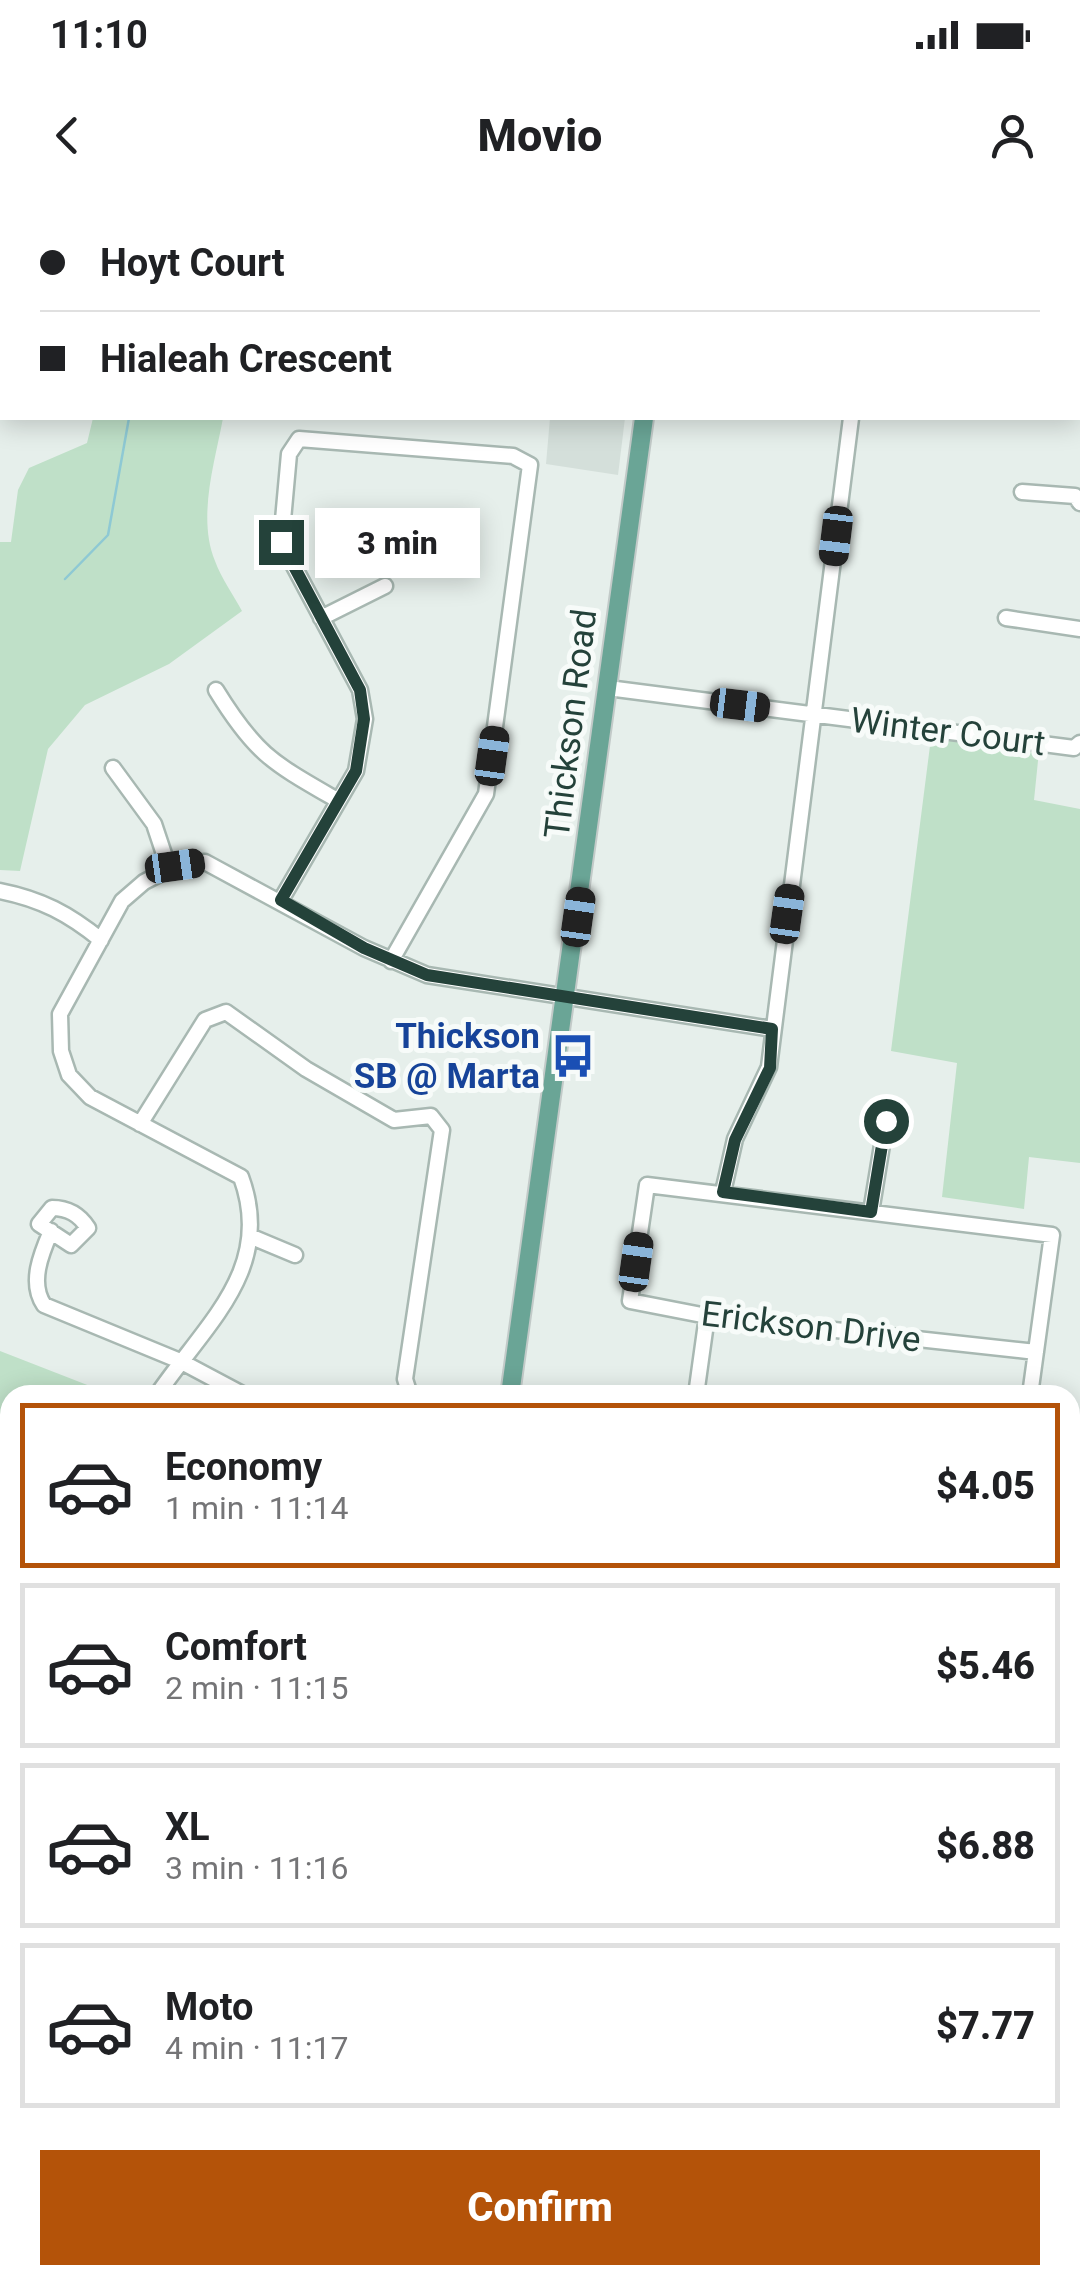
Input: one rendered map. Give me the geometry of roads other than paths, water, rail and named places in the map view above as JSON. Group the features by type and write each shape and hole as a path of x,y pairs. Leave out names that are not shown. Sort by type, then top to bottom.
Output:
{"main road":[{"name":"Thickson Road","path":"511,1385 568,998 644,420"}],"street":[{"path":"723,1192 735,1140 770,1068 851,420"},
{"path":"281,900 356,771 364,719 360,690 281,542 289,454 299,439 513,456 530,465 486,794 391,961"},
{"path":"1022,492 1075,496 1080,503"},
{"path":"320,618 385,586"},
{"path":"1006,618 1080,629"},
{"name":"Winter Court","path":"608,688 1074,748 1080,742"},
{"path":"216,690 240,730 268,761 337,800"},
{"path":"112,768 154,824 169,870"},
{"path":"164,1385 229,1294 248,1259 252,1237 250,1200 241,1177 90,1097 70,1076 61,1051 60,1014 122,902 144,882 169,870 205,862 391,961 427,975 772,1029"},
{"path":"0,891 41,900 71,916 101,940"},
{"path":"140,1124 205,1020 226,1012 306,1069 394,1120 431,1116 438,1120 442,1130 407,1385"},
{"path":"871,1212 886,1121"},
{"name":"Erickson Drive","path":"1031,1385 1036,1352 1052,1236 647,1184 630,1301 707,1316 1036,1352"},
{"path":"51,1231 38,1260 38,1296 44,1305 225,1385"},
{"path":"252,1237 295,1255"},
{"path":"697,1385 707,1316"}],"waterway":[{"path":"65,579 108,535 129,420"}],"place":[{"name":"Thickson SB @ Marta","path":"573,1056"}]}
